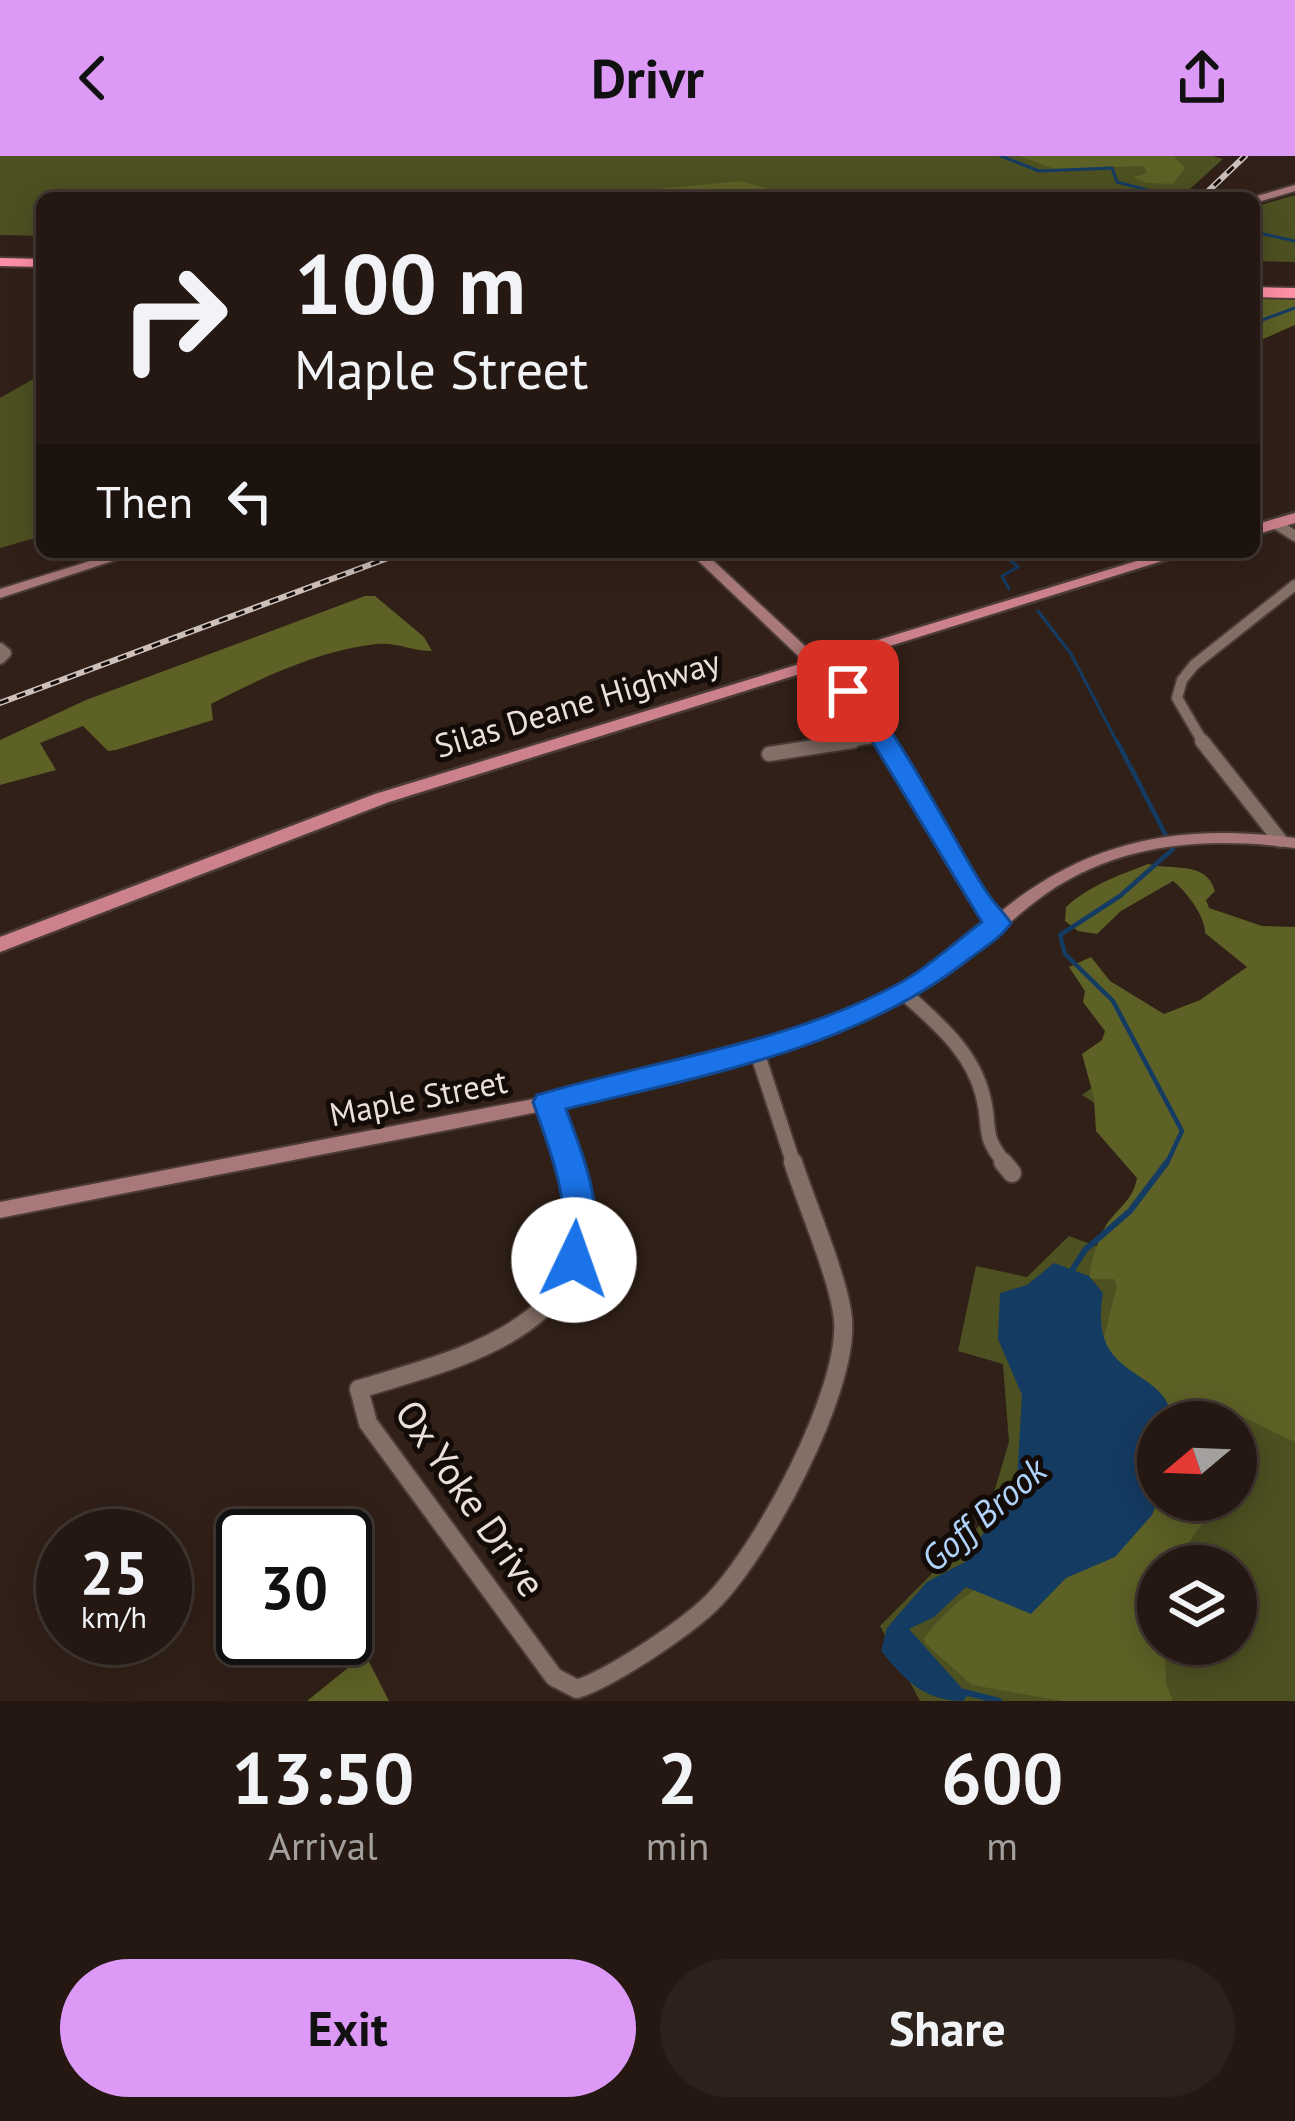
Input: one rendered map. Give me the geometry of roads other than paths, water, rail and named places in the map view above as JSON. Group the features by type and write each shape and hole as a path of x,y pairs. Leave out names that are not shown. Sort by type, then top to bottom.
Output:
{"highway":[{"path":"0,249 36,250"},
{"path":"0,262 36,263"},
{"path":"1260,279 1295,280"},
{"path":"1260,292 1295,293"}],"main road":[{"path":"1260,198 1295,188"},
{"path":"1260,528 1295,518"},
{"path":"0,594 114,558"},
{"path":"703,558 848,691 881,737 968,884 998,923"},
{"name":"Silas Deane Highway","path":"0,945 382,798 1163,558"},
{"name":"Maple Street","path":"0,1210 548,1102 756,1049 850,1018 904,993 1078,867 1107,855 1168,841 1288,842"}],"street":[{"path":"1276,524 1295,536"},
{"path":"1288,842 1193,731 1178,698 1194,665 1295,585"},
{"path":"0,648 6,653 0,659"},
{"path":"770,754 881,737"},
{"path":"904,993 949,1033 972,1065 984,1097 987,1141 1012,1172"},
{"name":"Ox Yoke Drive","path":"548,1102 572,1169 581,1235 567,1284 524,1325 474,1353 359,1389 368,1424 554,1677 578,1695 709,1605 758,1538 824,1415 841,1368 843,1317 756,1049"}],"water":[{"path":"1054,1263 1089,1276 1103,1293 1101,1323 1106,1344 1166,1401 1137,1401 1137,1521 1147,1521 1115,1557 1066,1578 1031,1614 966,1587 934,1617 909,1629 968,1695 963,1701 949,1700 907,1680 881,1651 887,1628 927,1582 967,1561 988,1525 1016,1498 1022,1395 998,1339 1000,1293 1027,1285"}],"waterway":[{"name":"Goff Brook","path":"1001,156 1039,171 1112,168 1117,182 1155,192"},
{"name":"Goff Brook","path":"1260,233 1295,241"},
{"name":"Goff Brook","path":"1260,321 1295,308"},
{"name":"Goff Brook","path":"1007,558 1018,567 1002,576 1009,589"},
{"name":"Goff Brook","path":"1038,611 1071,654 1118,744"},
{"name":"Goff Brook","path":"1117,741 1173,849 1120,896 1060,935 1065,954 1113,1001 1182,1131 1166,1165"},
{"name":"Goff Brook","path":"1069,1275 1085,1250 1130,1211 1167,1162"},
{"name":"Goff Brook","path":"964,1692 999,1701"}],"railway":[{"path":"1207,192 1245,156"},
{"path":"0,703 388,558"}]}
